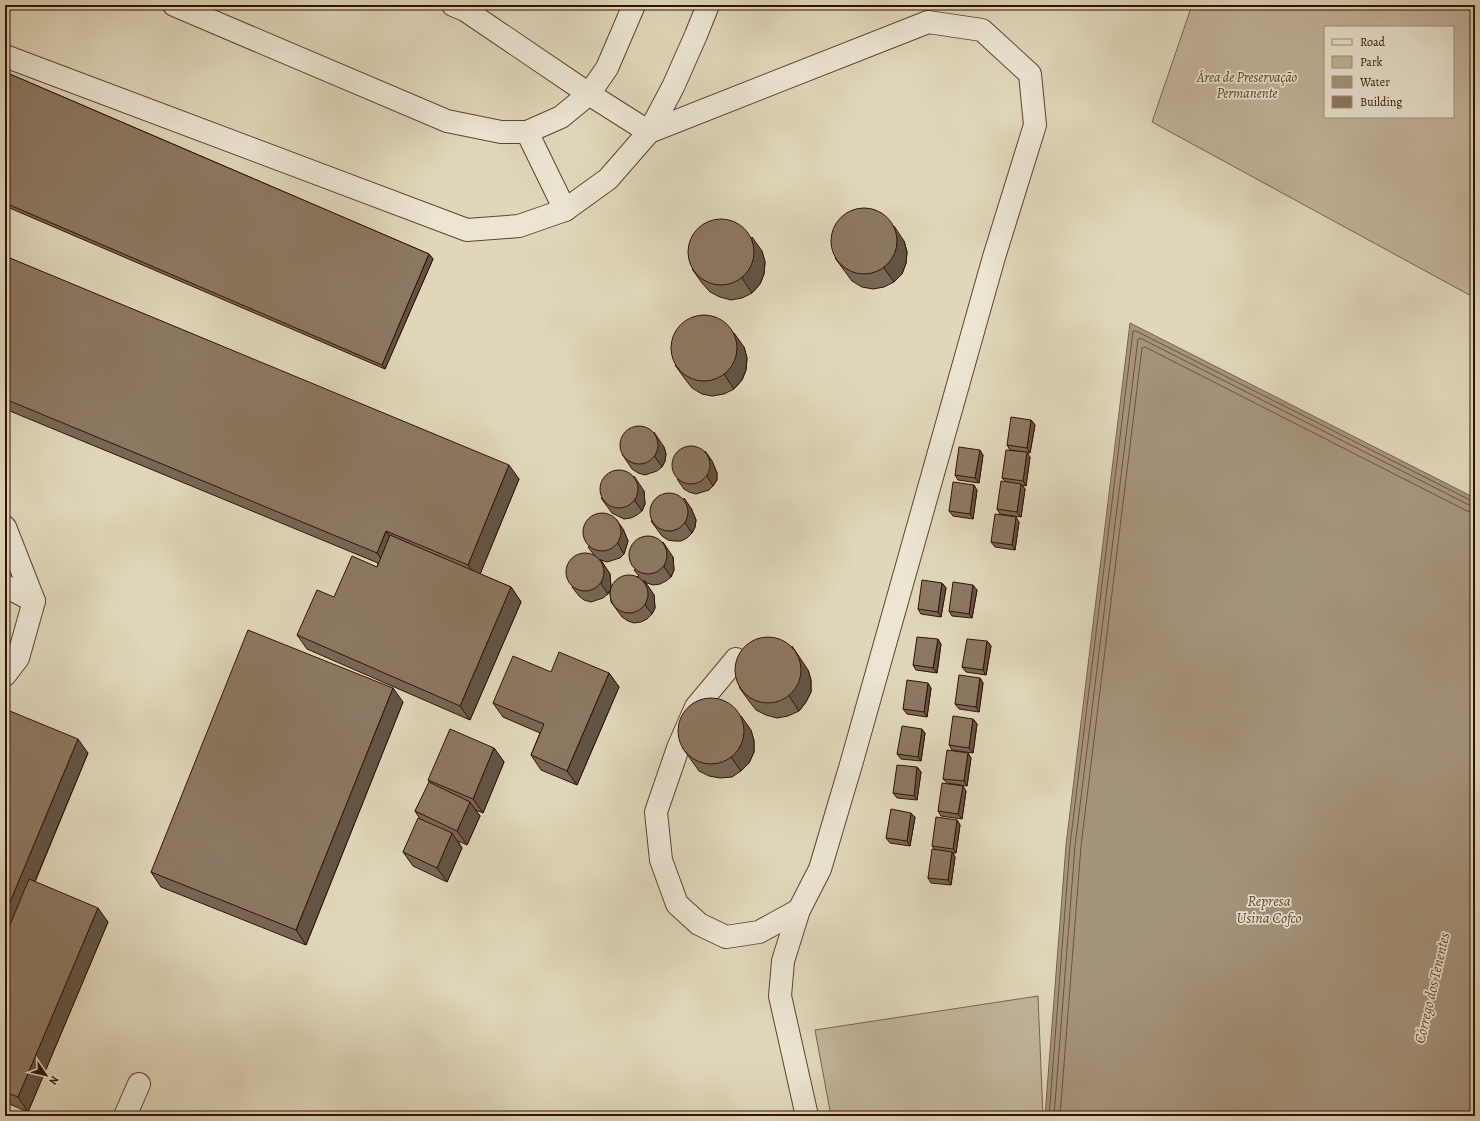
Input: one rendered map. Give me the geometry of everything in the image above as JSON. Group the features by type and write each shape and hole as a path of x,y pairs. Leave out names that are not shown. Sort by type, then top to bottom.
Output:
{"lane":[{"path":"174,5 447,121 501,132 527,132 560,117 589,94 607,68 634,5"},
{"path":"5,56 467,230 519,226 565,210 608,179 649,132 673,87 708,5"},
{"path":"462,7 589,94 649,132"},
{"path":"649,132 928,22 982,30 1030,74 1035,124 991,265 852,761 820,869 799,910 783,961 780,996 807,1116"},
{"path":"527,132 565,210"},
{"path":"5,527 34,601 18,658 5,675"},
{"path":"5,586 34,601"},
{"path":"736,659 696,707 678,748 656,812 661,860 677,904 699,924 726,937 759,932 799,910"},
{"path":"125,1116 138,1084"}],"green space":[{"name":"Área de Preservação Permanente","path":"1192,5 1475,5 1475,298 1152,122"},
{"path":"1038,996 1043,1116 831,1116 815,1030"}],"water":[{"name":"Represa Usina Cofco","path":"1130,323 1475,498 1475,1116 1045,1116 1066,845"}],"building":[{"path":"5,72 429,254 382,365 5,203"},
{"path":"864,208 877,210 892,223 895,228 897,241 895,254 882,269 877,272 864,274 851,272 836,259 833,254 831,241 833,228 846,213 851,210"},
{"path":"715,219 727,219 739,224 749,234 754,246 752,265 739,280 727,285 715,285 703,280 693,270 688,258 688,246 693,234 703,224"},
{"path":"5,256 509,465 468,565 386,531 377,553 5,399"},
{"path":"704,315 717,317 727,325 735,335 737,348 735,361 727,371 717,379 704,381 691,379 681,371 673,361 671,348 673,335 681,325 691,317"},
{"path":"1011,417 1031,420 1027,448 1007,445"},
{"path":"635,426 643,426 653,431 657,438 657,452 653,459 643,464 635,464 625,459 623,456 620,449 620,441 625,431 628,429"},
{"path":"687,446 695,446 705,451 709,458 709,472 705,479 695,484 687,484 677,479 675,476 672,469 672,461 677,451 680,449"},
{"path":"959,447 980,450 975,478 955,475"},
{"path":"1006,450 1027,452 1023,481 1002,478"},
{"path":"615,470 623,470 633,475 637,482 637,496 633,503 623,508 615,508 605,503 603,500 600,493 600,485 605,475 608,473"},
{"path":"1001,481 1021,484 1017,512 997,509"},
{"path":"953,482 974,485 970,514 949,511"},
{"path":"665,493 673,493 683,498 687,505 687,519 683,526 673,531 665,531 655,526 653,523 650,516 650,508 655,498 658,496"},
{"path":"598,513 606,513 616,518 620,525 620,539 616,546 606,551 598,551 588,546 586,543 583,536 583,528 588,518 591,516"},
{"path":"995,514 1016,517 1012,545 991,542"},
{"path":"390,535 511,587 460,706 297,635 317,590 334,597 352,556 377,567"},
{"path":"644,536 652,536 662,541 666,548 666,562 662,569 652,574 644,574 634,569 632,566 629,559 629,551 634,541 637,539"},
{"path":"581,553 589,553 599,558 603,565 603,579 599,586 589,591 581,591 571,586 569,583 566,576 566,568 571,558 574,556"},
{"path":"625,575 633,575 643,580 647,587 647,601 643,608 633,613 625,613 615,608 613,605 610,598 610,590 615,580 618,578"},
{"path":"922,580 942,583 938,612 918,609"},
{"path":"953,582 973,585 969,614 949,611"},
{"path":"248,630 393,688 296,930 151,872"},
{"path":"768,637 781,639 796,652 799,657 801,670 799,683 786,698 781,701 768,703 755,701 740,688 737,683 735,670 737,657 750,642 755,639"},
{"path":"917,637 938,639 933,668 913,665"},
{"path":"967,639 987,641 983,670 962,667"},
{"path":"559,652 609,673 567,771 531,755 544,724 493,703 513,656 551,672"},
{"path":"959,675 980,678 976,707 955,704"},
{"path":"907,680 928,683 924,712 903,709"},
{"path":"711,698 724,700 739,713 742,718 744,731 742,744 729,759 724,762 711,764 698,762 683,749 680,744 678,731 680,718 693,703 698,700"},
{"path":"5,709 78,739 5,914"},
{"path":"953,716 973,719 969,748 949,745"},
{"path":"902,726 922,729 918,757 897,754"},
{"path":"450,729 494,748 473,799 428,780"},
{"path":"947,750 968,753 964,781 943,779"},
{"path":"897,765 917,767 914,796 893,793"},
{"path":"429,782 470,802 457,831 415,811"},
{"path":"942,783 963,786 958,814 938,811"},
{"path":"891,809 911,813 907,841 886,838"},
{"path":"936,817 957,820 953,849 932,846"},
{"path":"418,818 452,833 437,868 403,852"},
{"path":"932,849 952,852 948,880 928,878"},
{"path":"29,879 98,908 18,1097 5,1092 5,937"}],"water label":[{"name":"Córrego dos Tenentes","path":"1432,988"}]}
